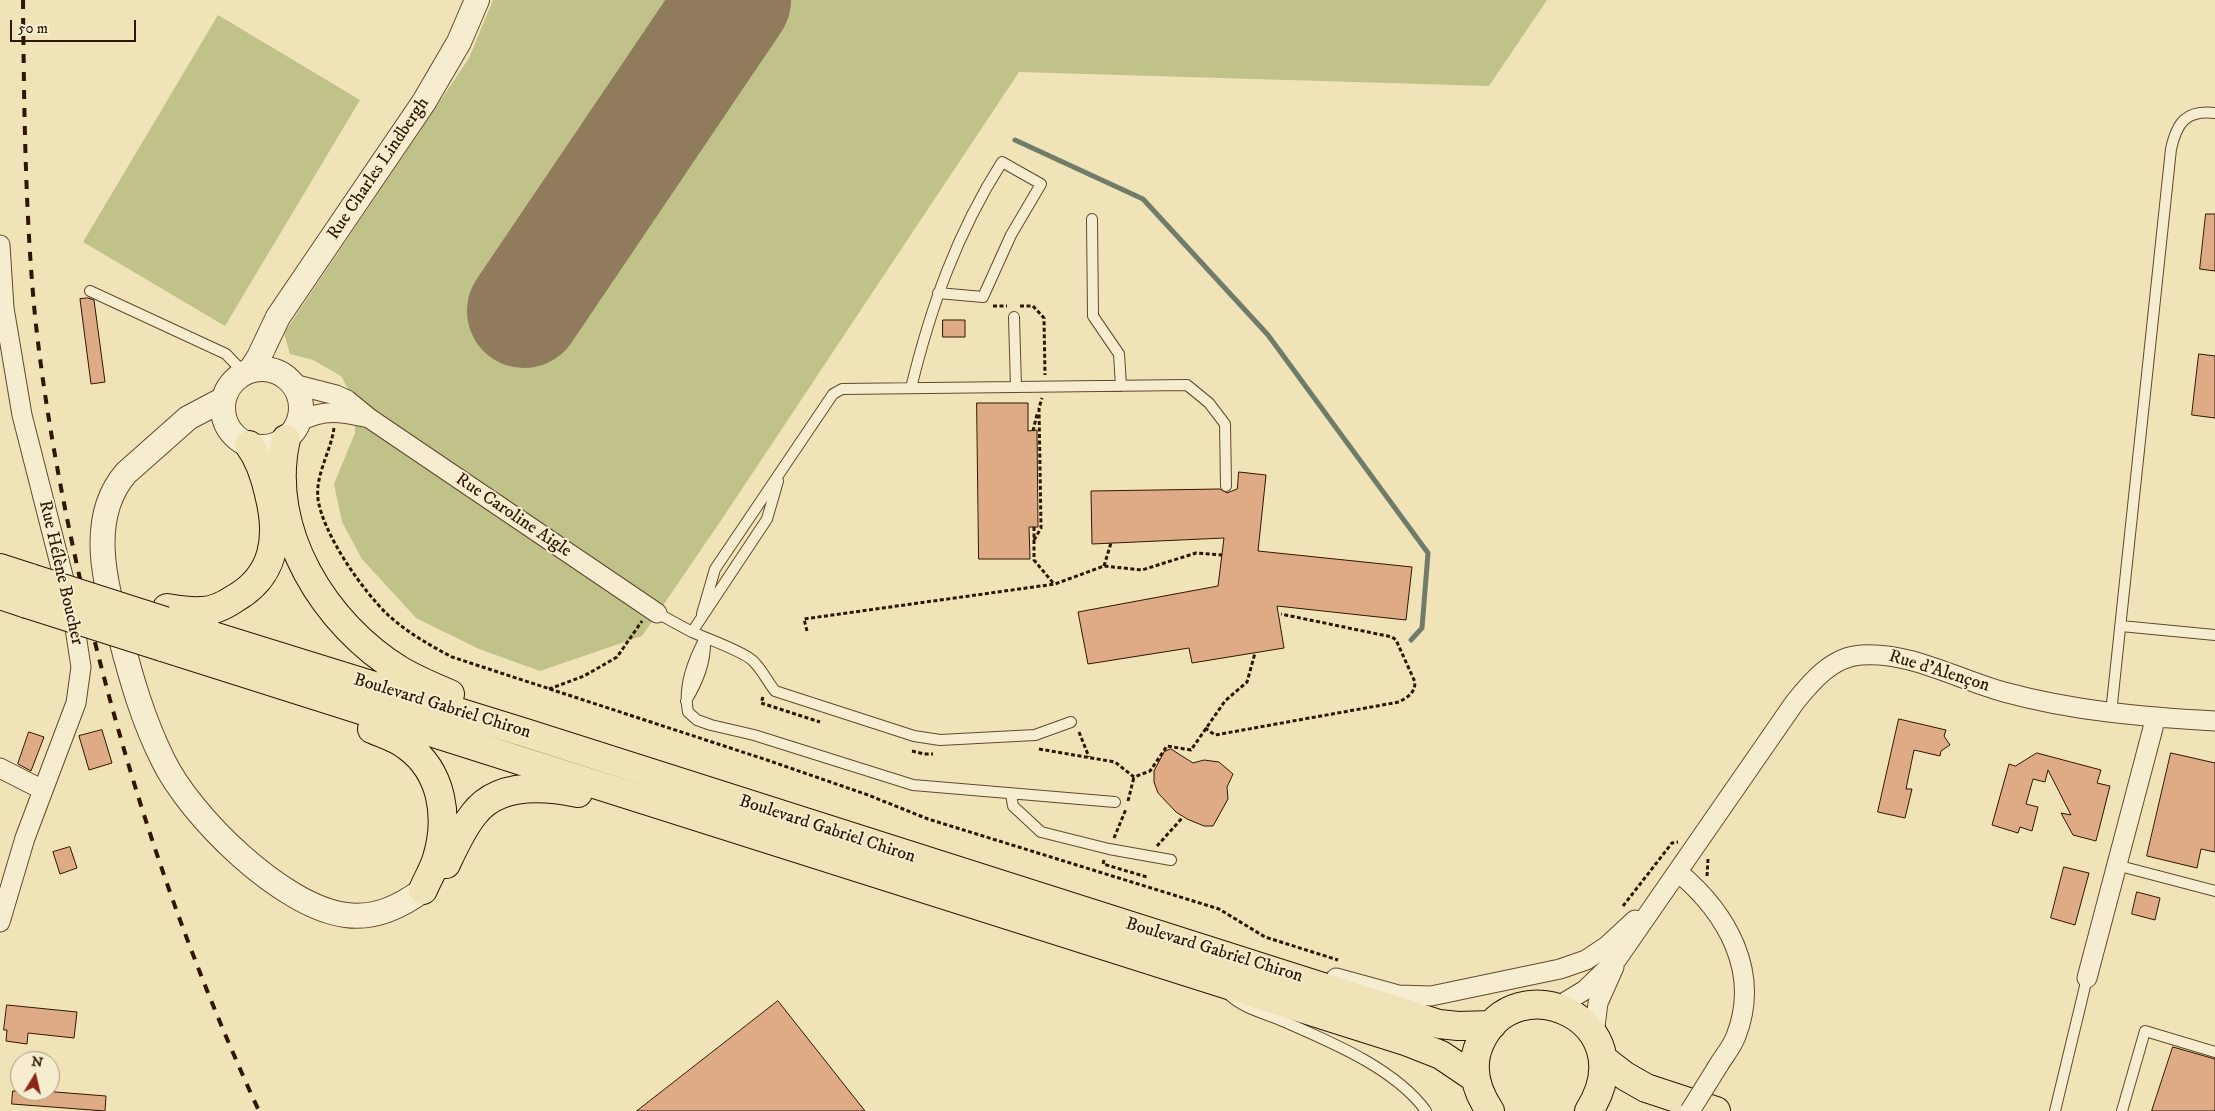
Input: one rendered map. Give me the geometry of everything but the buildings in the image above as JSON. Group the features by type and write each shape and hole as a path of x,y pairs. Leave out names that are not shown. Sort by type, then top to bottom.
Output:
{"main road":[{"path":"292,430 282,483 290,530 297,553 327,602 352,631 400,670 421,682 510,718 526,733"},
{"path":"0,595 29,591 165,625 228,603 248,591 262,574 272,555 275,538 275,524 263,469 257,455 249,445"},
{"path":"0,568 29,591"},
{"name":"Boulevard Gabriel Chiron","path":"165,625 526,733 1439,1024 1458,1026 1492,1025"},
{"name":"Boulevard Gabriel Chiron","path":"165,625 208,662 1408,1042 1441,1055 1475,1078"},
{"path":"208,662 258,688 373,729 407,746 435,780 442,800 443,832 437,859 422,890"},
{"path":"422,890 445,865 460,834 475,812 494,798 510,791 528,787 557,789 622,803 658,805"},
{"path":"1490,1111 1480,1096 1475,1078 1474,1064 1477,1049 1483,1036 1506,1013 1522,1006 1540,1004 1558,1007 1578,1018 1598,1046 1624,1076 1646,1088 1716,1111"},
{"path":"1589,1111 1599,1095 1604,1077 1598,1046"},
{"path":"1589,1111 1596,1111"}],"street":[{"name":"Rue Charles Lindbergh","path":"247,372 278,317 424,102 459,42 477,0"},
{"name":"Rue Hélène Boucher","path":"0,245 4,308 22,415 73,615 81,667 76,703 25,838 6,879 0,922"},
{"path":"271,332 272,346 287,379 301,402 292,430 275,445 262,447 249,445 241,441 228,427 223,413 224,399 228,388 235,380 247,372 271,370 287,379"},
{"name":"Rue Caroline Aigle","path":"287,379 342,398 654,611"},
{"path":"224,399 188,418 151,449 118,482 105,517 102,554 113,612 138,702 163,760 178,787 197,812 232,847 267,877 323,910 346,915 373,915 403,904 422,890"},
{"name":"Rue Caroline Aigle","path":"292,430 318,414 336,411 369,418"},
{"path":"173,432 193,426 210,424 228,427"},
{"name":"Rue d’Alençon","path":"1617,959 1800,696 1815,678 1842,661 1859,655 1880,654 1904,659 2002,692 2111,713 2215,721"},
{"path":"2087,978 2153,728 2154,717"},
{"path":"0,768 43,790"},
{"path":"1678,872 1722,921 1740,955 1744,980 1741,1020 1735,1038 1690,1111"},
{"path":"1292,976 1322,974 1398,995 1431,996 1560,969 1586,960 1607,946 1630,923 1649,912"},
{"path":"1558,1007 1585,990 1617,959"},
{"path":"1598,1046 1598,1003 1617,959"}],"lane":[{"path":"2111,713 2171,149 2175,132 2186,118 2197,112 2215,113"},
{"path":"911,388 925,332 938,293 978,199 1002,162 1041,184 1011,235 983,297 938,293"},
{"path":"1092,219 1093,316 1119,354 1121,386"},
{"path":"90,291 226,354 247,372"},
{"path":"1014,317 1016,387"},
{"path":"702,614 715,569 833,394 842,389 1187,385 1209,404 1225,424 1226,486"},
{"path":"692,632 702,614 767,519 780,473"},
{"path":"654,611 692,632 750,658 762,670 767,682 775,691 914,736 940,740 1028,736 1071,722"},
{"path":"2121,626 2215,635"},
{"path":"705,638 706,655 697,683 686,701 688,712 698,720 754,735 913,785 1114,802"},
{"path":"1011,794 1013,806 1041,832 1109,849 1171,860"},
{"path":"2116,865 2215,891"},
{"path":"2055,1111 2087,978"},
{"path":"1214,980 1237,1003 1325,1041 1396,1080 1418,1100 1426,1111"},
{"path":"2122,1111 2145,1031 2215,1052"}],"path":[{"path":"1033,431 1039,408"},
{"path":"336,411 332,441 323,465 318,498 326,524 341,555 367,589 388,614 421,641 452,657 549,689 584,676 617,657 654,611"},
{"path":"1034,527 1034,560 1055,584"},
{"path":"1104,566 1111,543"},
{"path":"807,631 804,619 1055,584 1104,566 1142,570 1196,553 1222,555"},
{"path":"1205,728 1215,735 1399,702 1411,694 1415,688 1415,682 1396,640 1392,637 1281,614"},
{"path":"1071,722 1078,729 1089,757"},
{"path":"1149,856 1183,816"},
{"path":"1109,849 1103,864 1147,877"}],"green space":[{"path":"493,0 1547,0 1489,86 1019,72 642,636 540,671 479,649 416,618 362,559 342,522 334,484 355,433 355,402 341,376 313,360 290,354 284,333 469,58"},
{"path":"218,15 360,100 225,326 83,242"}],"waterway":[{"path":"1015,140 1143,199 1268,335 1428,553 1422,628 1411,640"}],"runway":[{"path":"524,311 734,0"}],"railway":[{"path":"23,0 27,198 35,316 51,431 73,546 106,685 123,747 162,871 232,1052 259,1111"}]}
